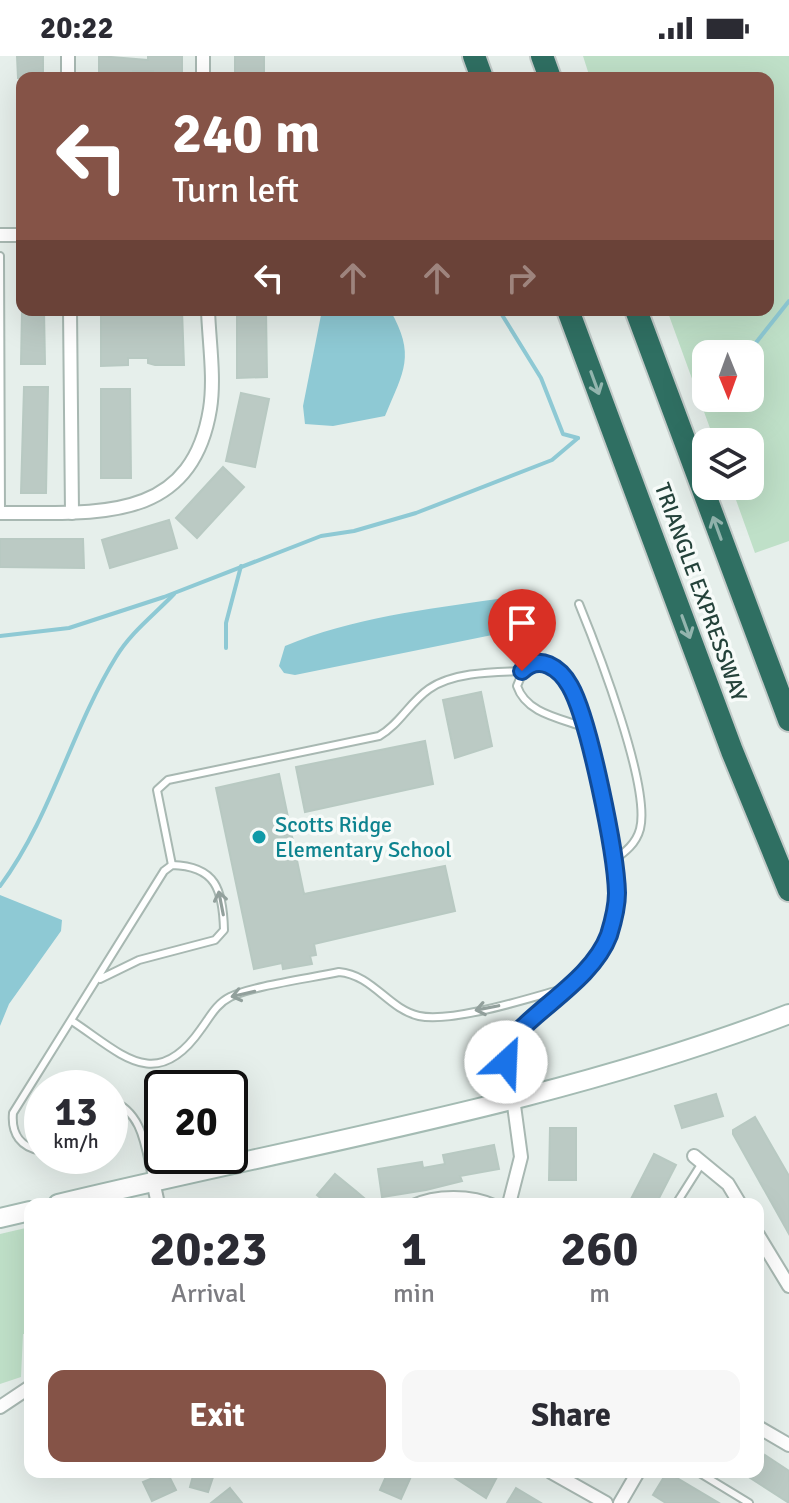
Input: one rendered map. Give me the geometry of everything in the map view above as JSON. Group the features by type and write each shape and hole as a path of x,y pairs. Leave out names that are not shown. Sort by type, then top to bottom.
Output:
{"highway":[{"name":"TRIANGLE EXPRESSWAY","path":"570,316 732,751 789,890"},
{"name":"TRIANGLE EXPRESSWAY","path":"638,316 789,720"}],"street":[{"path":"70,316 72,513"},
{"path":"0,513 126,509 146,502 181,476 194,457 210,406 208,316"},
{"path":"83,1198 513,1098 706,1043 789,1014"},
{"path":"511,1198 521,1157 513,1098"},
{"path":"698,1159 728,1184 736,1198"},
{"path":"153,1181 157,1198"},
{"path":"0,1218 24,1212"},
{"path":"764,1255 789,1286"},
{"path":"0,1407 24,1391"},
{"path":"764,1430 789,1445"},
{"path":"562,1478 606,1503"},
{"path":"620,1503 635,1478"}],"lane":[{"path":"0,256 0,513"},
{"path":"579,604 638,772 643,803 640,830 631,848 613,861"},
{"path":"172,865 157,790 168,780 379,736 391,730 430,688 474,676 522,671 533,663 543,662 559,671 570,686 584,727 613,861 617,895 607,939 587,969 563,989 510,1044 506,1062 513,1098"},
{"path":"522,671 517,686 521,699 534,708 584,727"},
{"path":"41,1070 100,979 164,871 172,865 194,865 207,872 218,890 224,930 215,940 139,960 100,979"},
{"path":"72,1021 131,1060 165,1064 179,1056 214,1009 230,997 339,972 353,973 419,1016 491,1008 563,989"},
{"path":"24,1096 13,1113 12,1123 18,1139 24,1144"},
{"path":"128,1109 138,1121 153,1181"},
{"path":"679,1198 698,1159"},
{"path":"434,1198 446,1195 476,1198"},
{"path":"708,1478 749,1503"}],"green space":[{"path":"583,56 789,56 789,541 755,553 736,500 764,500 764,428 710,428 704,412 764,412 764,340 692,340 692,379 669,316 774,316 774,72 588,72"},
{"path":"24,1228 21,1377 0,1384 0,1234"}],"water":[{"path":"321,316 393,316 405,351 402,375 385,416 333,426 305,424 303,406"},
{"path":"498,599 508,600 518,618 513,627 502,633 295,675 284,673 279,666 285,646 336,628"},
{"path":"0,895 62,920 61,931 9,1004 0,1026"}],"building":[{"path":"17,56 43,56 43,72 18,72"},
{"path":"99,56 148,60 148,56 182,56 182,72 99,72"},
{"path":"235,56 264,56 264,72 235,72"},
{"path":"22,316 44,316 45,364 21,364"},
{"path":"101,316 182,316 184,365 155,365 148,363 148,358 128,358 128,365 101,366"},
{"path":"237,316 266,316 267,377 237,378"},
{"path":"24,387 48,387 46,493 21,493"},
{"path":"101,389 130,389 131,478 101,478"},
{"path":"241,393 269,399 255,467 226,461"},
{"path":"223,467 244,487 197,538 176,518"},
{"path":"169,520 177,548 110,568 102,540"},
{"path":"0,539 83,539 84,568 0,567"},
{"path":"481,692 492,746 455,758 443,700"},
{"path":"425,741 433,784 305,812 296,767"},
{"name":"Scotts Ridge Elementary School","path":"279,774 304,894 445,866 455,911 314,944 316,955 310,956 312,964 283,969 282,963 254,969 216,788"},
{"path":"716,1094 723,1116 682,1128 675,1106"},
{"path":"755,1117 789,1176 789,1234 733,1134 733,1130"},
{"path":"550,1128 576,1128 576,1180 549,1180"},
{"path":"494,1145 499,1169 460,1176 462,1181 426,1190 382,1197 378,1169 422,1162 423,1168 445,1164 443,1155"},
{"path":"654,1154 676,1165 659,1198 632,1198"},
{"path":"335,1174 364,1198 321,1198 317,1195"},
{"path":"765,1455 789,1471 789,1503 750,1478 764,1478"},
{"path":"153,1478 170,1478 176,1490 152,1501 143,1482"},
{"path":"192,1478 213,1478 208,1492 190,1487"},
{"path":"385,1478 410,1478 401,1499 380,1490"},
{"path":"455,1478 496,1478 486,1498"},
{"path":"663,1478 677,1478 719,1503 666,1503 653,1495"},
{"path":"230,1488 242,1503 211,1503"},
{"path":"516,1488 541,1503 507,1503"}],"waterway":[{"path":"758,340 789,301"},
{"path":"503,316 541,378 563,434 578,438"},
{"path":"0,636 69,628 164,597 321,536 354,531 416,513 552,460 578,438"},
{"path":"226,648 226,623 241,566"},
{"path":"0,886 33,832 86,714 116,657 174,594"}],"place":[{"name":"Scotts Ridge Elementary School","path":"259,837"}],"route":[{"path":"506,1062 510,1044 518,1032 587,969 599,953 614,920 617,895 613,861 579,707 559,671 543,662 533,663 522,671"}]}
